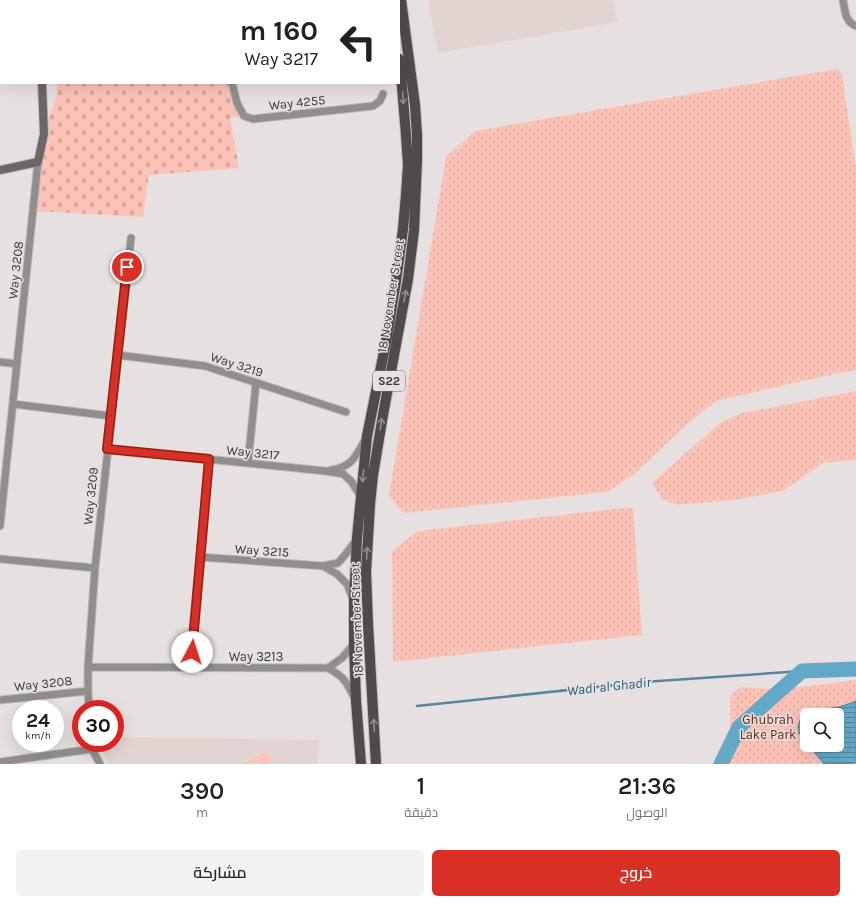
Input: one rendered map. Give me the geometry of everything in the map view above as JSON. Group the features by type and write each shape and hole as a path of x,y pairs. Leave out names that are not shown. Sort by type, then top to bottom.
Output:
{"main road":[{"name":"18 November Street","path":"376,764 366,572 370,504 373,475 383,415 408,279 414,230 416,192 417,135 409,52 401,0"},
{"path":"408,0 409,52"},
{"name":"18 November Street","path":"361,764 356,701 354,644 354,601 357,538 367,436 387,337 403,229 408,165 400,66"}],"street":[{"path":"843,0 846,16 852,24 856,26"},
{"path":"0,170 38,162 44,134 42,84"},
{"name":"Way 4255","path":"232,84 237,103 244,116 254,119 373,106 380,101 382,94"},
{"name":"Way 3208","path":"0,526 38,162"},
{"name":"Way 3209","path":"88,700 88,667 94,568 131,238"},
{"name":"Way 3219","path":"118,355 205,366 346,412"},
{"path":"0,362 17,364"},
{"path":"248,463 256,383"},
{"path":"13,404 111,416"},
{"name":"Way 3217","path":"325,471 339,469 348,465 367,436"},
{"name":"Way 3217","path":"107,449 343,474 351,481 361,496"},
{"path":"190,667 209,459"},
{"name":"Way 3215","path":"200,557 323,566 338,563 345,556 357,538"},
{"path":"0,559 94,568"},
{"name":"Way 3215","path":"323,566 337,574 347,584 354,601"},
{"path":"354,644 342,658 328,668 339,674 346,681 356,701"},
{"name":"Way 3213","path":"88,667 328,668"},
{"name":"Way 3208","path":"0,700 88,691"},
{"path":"0,762 72,749"},
{"path":"95,752 100,764"}],"shaded area":[{"path":"428,0 613,0 617,22 438,53"},
{"path":"124,737 319,740 318,764 109,764 103,752 124,752"}],"green space":[{"path":"837,69 842,74 856,168 856,370 716,401 683,428 633,475 607,492 404,513 389,495 446,157 475,131"},
{"path":"57,84 232,84 244,116 230,118 239,168 149,175 143,217 33,211 44,134 57,93"},
{"path":"856,391 856,460 823,463 783,491 734,500 677,505 662,499 652,483 720,423 742,413"},
{"path":"633,507 642,635 393,662 392,551 418,531"},
{"name":"Ghubrah Lake Park","path":"856,680 856,764 730,764 730,696 741,687 771,689"},
{"path":"265,752 272,764 243,764"}],"water":[{"path":"856,701 856,762 854,764 824,764 814,752 844,752 844,708 832,708"},
{"path":"800,721 800,734 798,730"}],"waterway":[{"name":"Wadi al Ghadir","path":"721,764 739,727 802,671 856,669"},
{"name":"Wadi al Ghadir","path":"417,706 644,682 802,671"}],"route":[{"path":"127,267 107,449 209,459 192,652"}]}
